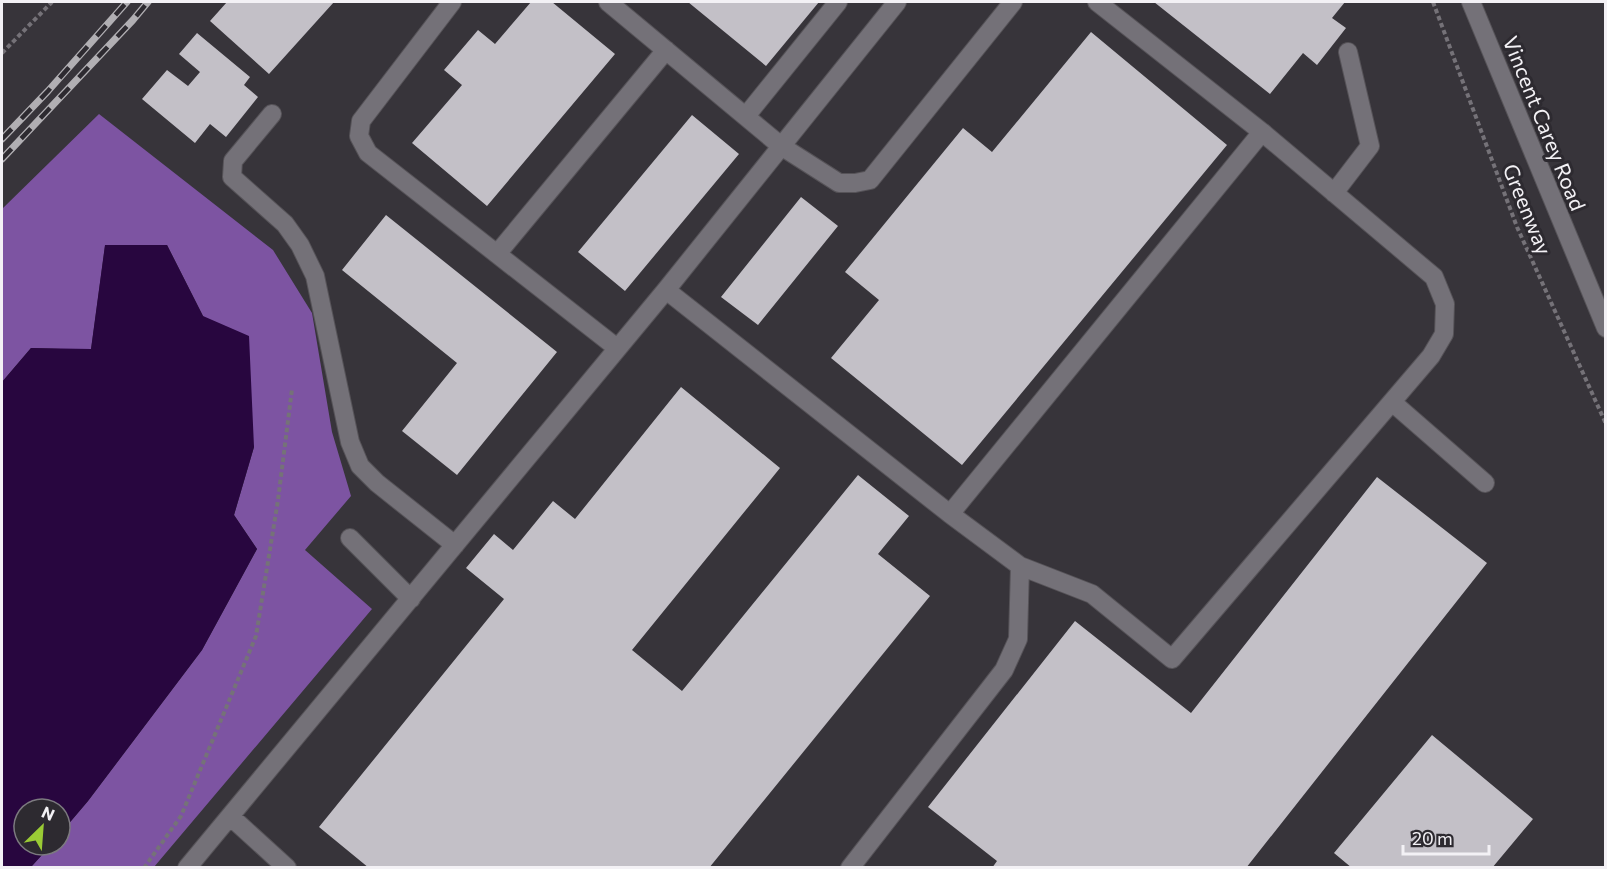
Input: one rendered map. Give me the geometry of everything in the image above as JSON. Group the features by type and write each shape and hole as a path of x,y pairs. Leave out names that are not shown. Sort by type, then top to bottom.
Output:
{"street":[{"path":"452,2 361,121 359,136 368,153 617,348"},
{"path":"608,2 781,146 839,183 870,180 1013,2"},
{"path":"746,116 838,2"},
{"path":"187,867 666,290 897,2"},
{"path":"666,290 950,514 1020,566 1092,594 1172,659 1431,356 1444,334 1445,304 1434,278 1262,132 1097,2"},
{"name":"Vincent Carey Road","path":"1471,2 1605,328"},
{"path":"497,254 666,50"},
{"path":"1334,193 1370,146 1348,52"},
{"path":"272,114 232,161 232,177 285,224 300,245 315,276 350,442 360,466 377,483 455,545"},
{"path":"950,514 1262,132"},
{"path":"1392,402 1485,483"},
{"path":"350,538 411,599"},
{"path":"850,867 1004,670 1018,639 1020,566"},
{"path":"230,816 287,867"}],"path":[{"path":"2,53 52,2"},
{"name":"Greenway","path":"1433,2 1517,227 1605,424"},
{"path":"144,867 181,816 256,636 278,500 292,389"}],"shaded area":[{"path":"99,114 273,250 312,313 332,432 351,496 305,550 372,609 154,867 31,867 40,857 72,857 72,820 202,650 257,549 234,515 254,447 203,316 167,245 105,246 91,350 31,348 2,382 2,209"},
{"path":"105,245 167,245 203,316 249,336 254,447 234,515 257,549 202,650 72,820 72,797 12,797 12,857 40,857 31,867 2,867 2,382 31,348 91,349"}],"building":[{"path":"227,2 334,2 269,74 210,21"},
{"path":"531,2 552,2 615,54 487,206 412,143 462,85 444,70 478,30 495,44"},
{"path":"688,2 819,2 766,66"},
{"path":"1154,2 1345,2 1332,18 1346,28 1317,65 1303,53 1270,94"},
{"path":"1091,32 1227,145 962,465 831,358 879,300 845,272 963,128 992,152"},
{"path":"197,33 250,77 244,85 258,97 226,137 210,124 195,143 142,99 167,70 188,86 200,72 179,54"},
{"path":"692,115 739,154 625,291 578,252"},
{"path":"801,197 838,226 758,325 721,297"},
{"path":"386,215 557,352 457,475 402,431 457,363 342,270"},
{"path":"681,387 780,468 632,650 682,691 858,475 909,516 878,554 930,596 709,868 369,868 319,827 504,599 466,568 494,534 513,550 553,501 575,519"},
{"path":"1377,477 1487,563 1246,868 992,868 997,861 928,807 1075,621 1191,713"},
{"path":"1432,735 1533,819 1492,868 1352,868 1334,853"}],"railway":[{"path":"2,139 127,2"},
{"path":"2,159 148,2"}]}
